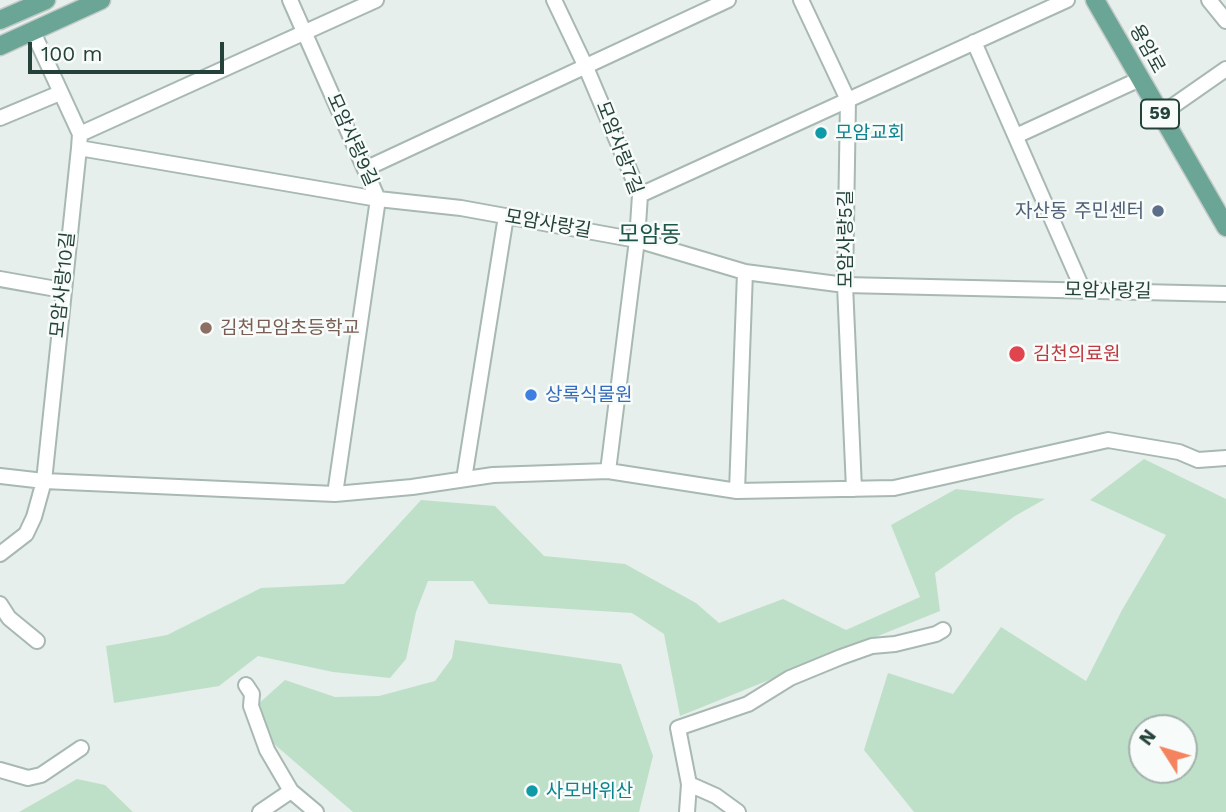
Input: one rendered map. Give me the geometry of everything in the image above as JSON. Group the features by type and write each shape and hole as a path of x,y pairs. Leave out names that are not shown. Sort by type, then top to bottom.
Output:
{"main road":[{"path":"0,20 46,0"},
{"path":"0,46 101,0"},
{"name":"용암로","path":"1095,0 1226,227"}],"street":[{"name":"모암사랑9길","path":"290,0 377,199 335,494"},
{"path":"33,32 79,141 376,0"},
{"name":"모암사랑7길","path":"554,0 585,65 640,195 637,240 608,471"},
{"path":"365,169 728,0"},
{"name":"모암사랑5길","path":"801,0 848,100 845,285 854,489"},
{"path":"640,195 1067,0"},
{"path":"1209,0 1226,21"},
{"path":"974,42 1083,290"},
{"path":"1160,115 1226,69"},
{"path":"1016,136 1140,79"},
{"path":"0,118 60,93"},
{"name":"모암사랑길","path":"79,141 377,199 461,208 637,240 745,272 845,285 1226,293"},
{"name":"모암사랑10길","path":"0,554 26,534 34,517 44,481 79,141"},
{"path":"464,480 506,216"},
{"path":"737,491 745,272"},
{"path":"0,279 62,290"},
{"path":"0,476 44,481 335,494 412,487 493,475 608,471 737,491 894,488 1108,440 1179,452 1198,460 1226,458"},
{"path":"0,604 9,618 37,641"},
{"path":"687,812 689,784 678,727 748,704 790,678 872,646 895,644 943,630"},
{"path":"246,685 252,694 251,706 267,750 291,791 316,812"},
{"path":"0,770 28,778 41,775 81,748"},
{"path":"689,784 716,796 738,812"},
{"path":"260,812 291,791"}],"green space":[{"path":"1144,459 1226,499 1226,812 914,812 864,750 888,673 953,694 1001,627 1086,681 1122,610 1166,535 1090,500"},
{"path":"956,489 1045,499 1015,516 935,573 940,611 680,716 664,634 632,613 489,604 473,581 428,581 416,612 406,659 390,678 333,672 258,656 219,686 114,703 106,646 167,635 261,588 344,584 421,500 495,506 544,556 625,564 696,603 719,623 783,599 846,630 920,597 891,525"},
{"path":"455,640 621,664 653,756 639,812 353,812 267,738 256,706 285,680 335,697 379,696 435,681 452,658"},
{"path":"77,779 105,785 133,812 19,812"}],"place":[{"name":"모암교회","path":"821,133"},
{"name":"자산동 주민센터","path":"1158,211"},
{"name":"김천모암초등학교","path":"206,328"},
{"name":"김천의료원","path":"1017,354"},
{"name":"상록식물원","path":"531,395"},
{"name":"사모바위산","path":"532,791"}],"district":[{"name":"모암동","path":"650,235"}]}
